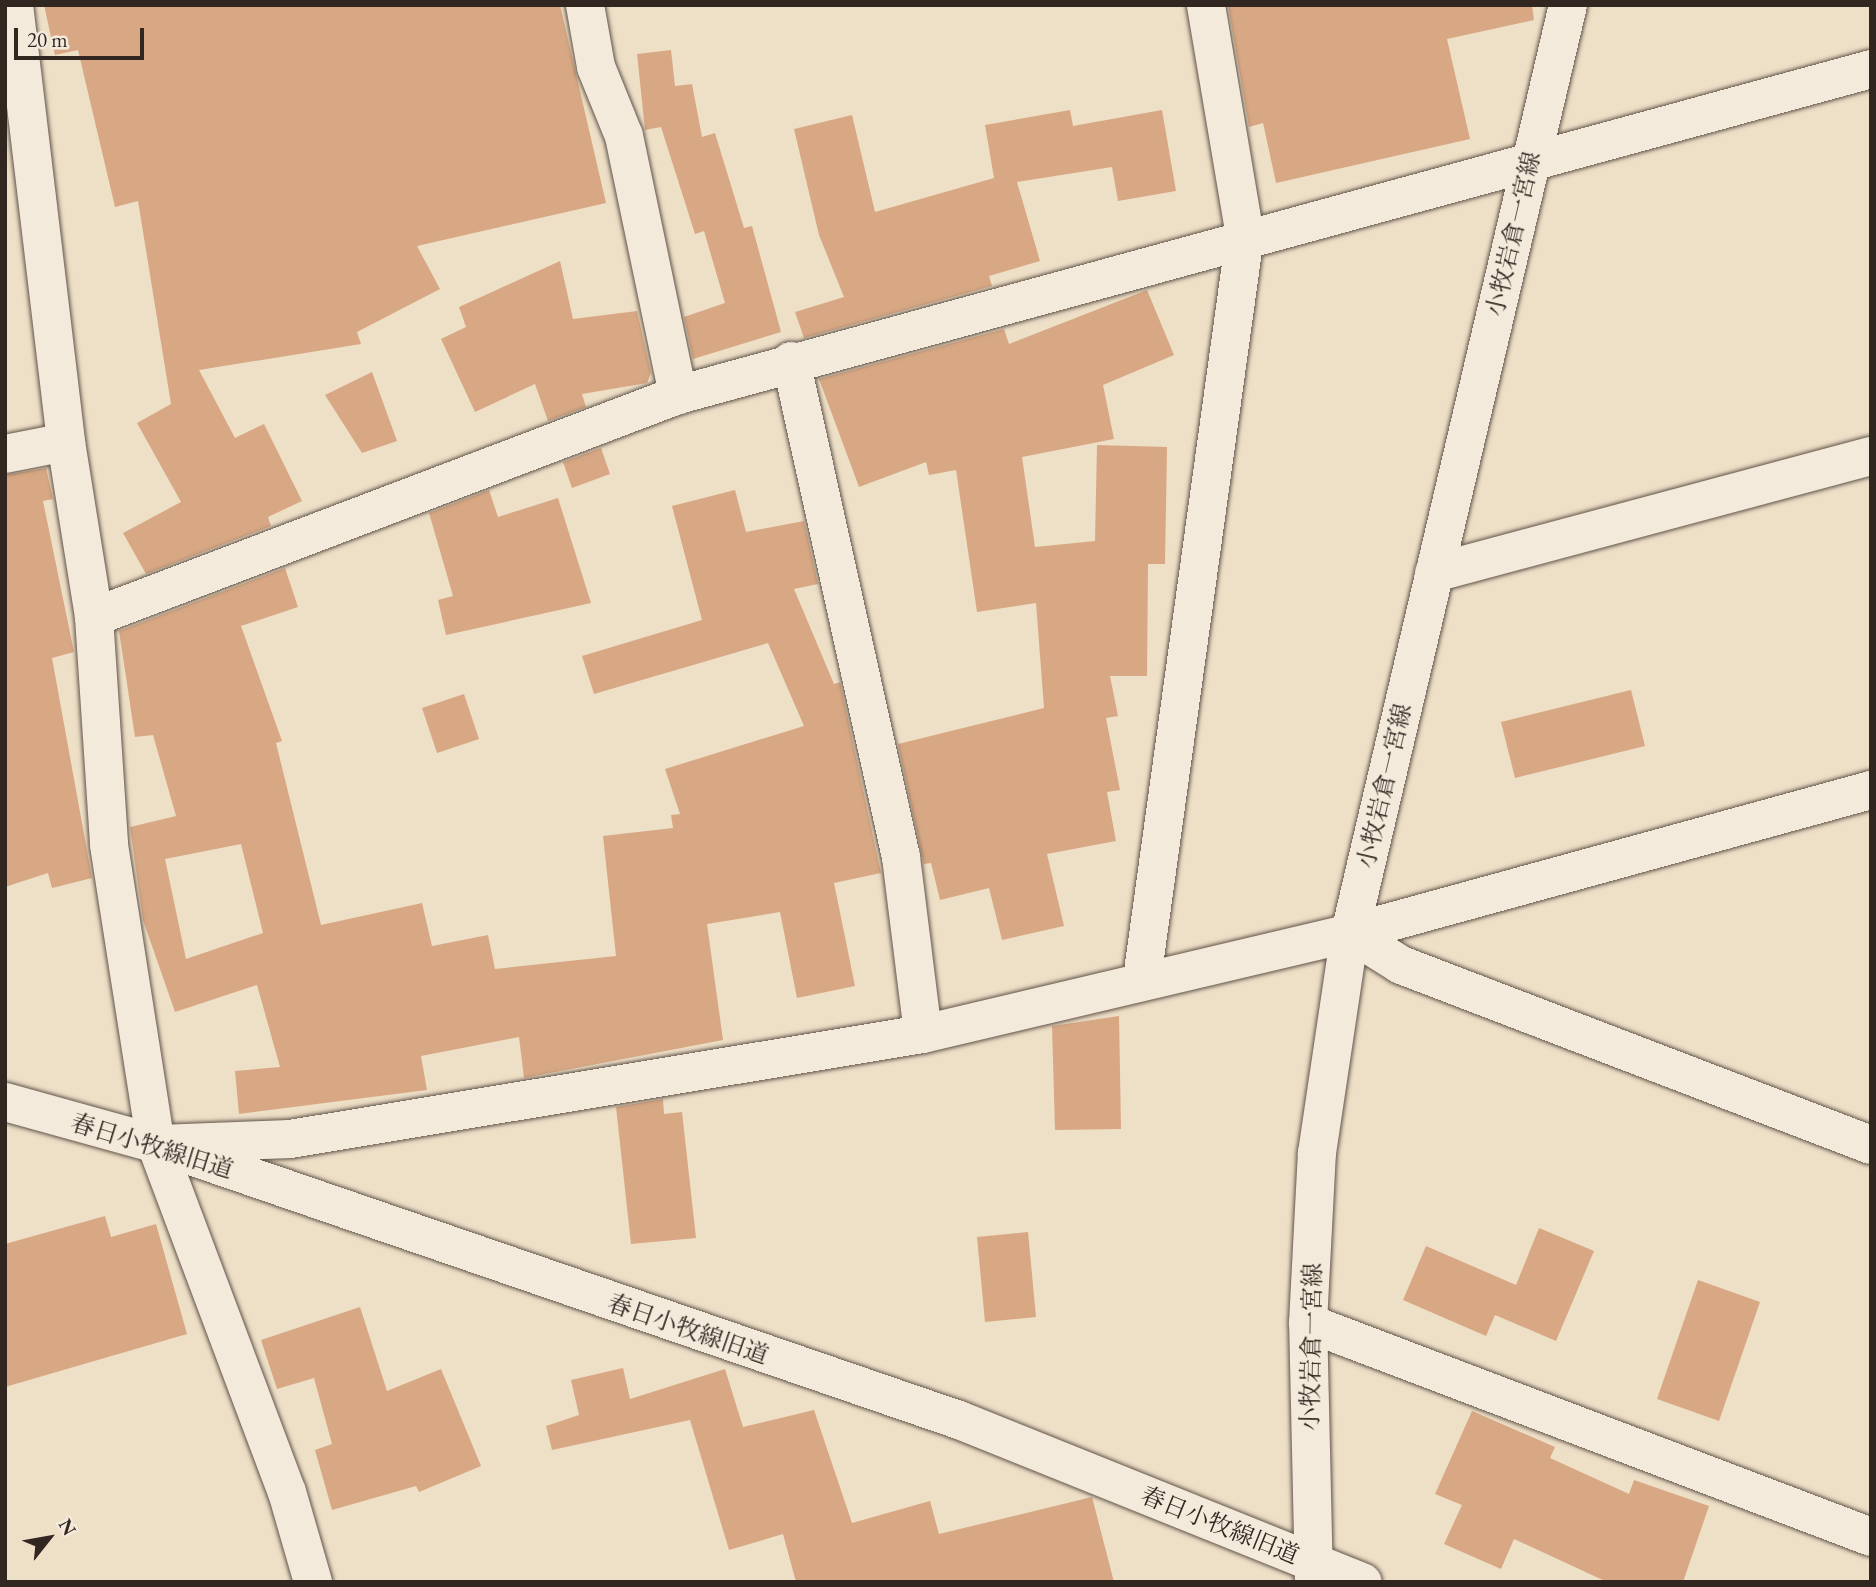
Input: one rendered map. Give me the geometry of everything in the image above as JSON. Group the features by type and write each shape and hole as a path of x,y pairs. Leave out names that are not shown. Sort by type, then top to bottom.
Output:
{"street":[{"path":"14,5 66,442 94,617 109,845 156,1144 287,1492 313,1582"},
{"path":"585,5 596,67 624,136 678,395"},
{"path":"1142,979 1245,236 1206,5"},
{"name":"小牧岩倉一宮線","path":"1313,1572 1308,1323 1317,1153 1350,933 1568,5"},
{"path":"94,617 678,395 791,361 1531,157 1871,69"},
{"path":"791,361 901,857 923,1034"},
{"path":"5,454 66,442"},
{"path":"1434,573 1871,456"},
{"path":"156,1144 290,1139 923,1034 1142,979 1350,933 1871,790"},
{"path":"1350,933 1401,965 1871,1145"},
{"name":"春日小牧線旧道","path":"5,1102 156,1144 958,1420 1313,1572 1363,1582"},
{"path":"1308,1323 1871,1537"}],"building":[{"path":"44,5 560,5 606,203 417,246 440,289 357,332 361,344 199,370 235,438 264,424 302,501 268,517 271,526 146,574 123,533 181,502 137,423 171,404 138,201 115,207 78,50 55,55"},
{"path":"1228,5 1532,5 1534,20 1447,39 1470,139 1276,183 1263,123 1249,127"},
{"path":"671,50 675,86 692,84 702,137 715,133 744,228 752,226 781,332 693,359 684,317 725,303 704,231 695,234 661,127 645,130 637,54"},
{"path":"1070,110 1073,126 1162,110 1176,191 1118,201 1112,167 1017,182 1040,261 989,276 992,286 804,338 795,312 844,297 819,235 794,129 852,115 875,212 994,178 985,125"},
{"path":"560,261 573,319 637,311 651,373 647,383 582,394 586,407 548,421 535,384 475,412 441,339 466,327 459,307"},
{"path":"1147,290 1174,355 1103,385 1114,439 1022,457 1035,547 1095,541 1097,445 1167,447 1165,564 1148,564 1147,676 1110,676 1118,716 1106,718 1120,790 1107,792 1116,841 1047,854 1064,926 1002,940 989,888 940,900 931,863 924,864 898,744 1044,708 1036,603 977,612 956,470 929,475 926,462 859,487 819,379 1004,329 1009,344"},
{"path":"372,372 397,441 362,453 325,395"},
{"path":"601,448 610,474 572,488 563,462"},
{"path":"46,468 53,499 43,501 74,652 52,658 92,878 52,888 48,873 5,887 5,475"},
{"path":"489,490 498,517 558,498 591,603 446,635 438,600 453,596 429,513"},
{"path":"735,490 746,532 804,521 818,584 794,589 834,684 840,682 881,873 834,883 855,986 797,998 780,912 707,924 723,1040 524,1078 519,1037 421,1056 427,1090 239,1114 235,1071 280,1067 257,985 175,1012 143,920 130,827 176,816 153,735 135,737 119,631 285,568 298,607 241,626 282,741 276,743 321,925 422,903 432,946 488,935 495,969 616,956 603,836 673,828 671,815 680,814 665,769 804,726 768,643 594,694 582,656 702,620 672,506","holes":["241,844 263,933 186,959 165,859"]},
{"path":"1631,690 1645,746 1515,778 1501,722"},
{"path":"464,694 479,739 437,753 422,708"},
{"path":"1119,1016 1121,1129 1055,1130 1052,1026"},
{"path":"663,1099 664,1114 682,1112 696,1238 631,1244 616,1107"},
{"path":"105,1216 111,1237 156,1224 187,1334 5,1387 5,1244"},
{"path":"1539,1228 1594,1251 1556,1341 1495,1315 1486,1336 1403,1300 1426,1246 1516,1285"},
{"path":"1028,1232 1036,1317 985,1322 977,1237"},
{"path":"1698,1280 1760,1302 1719,1421 1657,1399"},
{"path":"360,1307 387,1391 441,1369 481,1466 419,1492 416,1486 332,1510 315,1450 332,1444 314,1378 277,1389 261,1340"},
{"path":"623,1368 630,1399 725,1369 743,1427 814,1410 852,1523 930,1501 939,1534 1092,1497 1114,1582 796,1582 783,1534 729,1550 690,1420 552,1450 546,1426 579,1415 571,1380"},
{"path":"1472,1411 1555,1447 1550,1458 1629,1494 1634,1480 1709,1506 1683,1582 1607,1582 1514,1539 1501,1569 1444,1544 1462,1505 1435,1494"}]}
